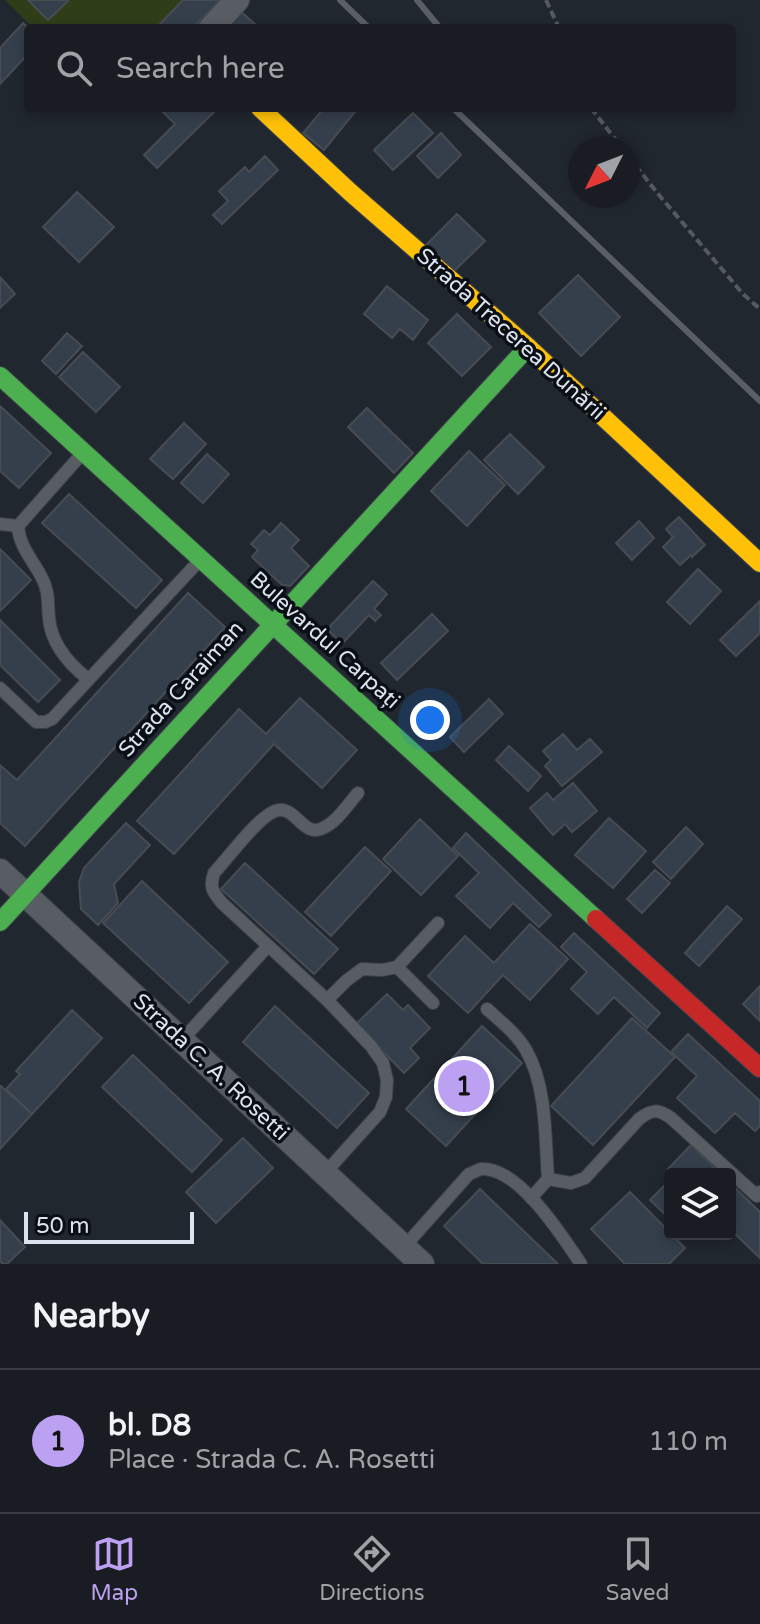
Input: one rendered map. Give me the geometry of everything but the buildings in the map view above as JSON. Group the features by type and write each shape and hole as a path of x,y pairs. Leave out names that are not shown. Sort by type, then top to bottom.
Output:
{"street":[{"path":"215,24 237,0"},
{"name":"Strada Trecerea Dunării","path":"264,112 350,192 528,347 760,563"},
{"name":"Strada Caraiman","path":"0,922 528,347"},
{"name":"Bulevardul Carpați","path":"0,376 760,1068"},
{"name":"Strada C. A. Rosetti","path":"0,871 422,1264"}],"lane":[{"path":"83,452 18,526 18,538 42,577 49,599 52,636 62,654 88,679"},
{"path":"0,524 18,526"},
{"path":"0,688 36,722 52,719 201,559"},
{"path":"325,1173 380,1112 386,1097 387,1080 383,1063 327,1000 222,903 213,892 211,883 214,873 258,823 276,810 287,811 310,830 320,831 358,793"},
{"path":"327,1000 362,969 397,967 438,923"},
{"path":"182,1040 268,946"},
{"path":"397,967 433,1003"},
{"path":"487,1009 526,1049 536,1073 548,1179 531,1198"},
{"path":"548,1179 571,1183 585,1178 639,1119 649,1111 660,1110 759,1196"},
{"path":"404,1247 469,1174 481,1169 509,1179 531,1198 549,1217 581,1264"}],"path":[{"path":"546,0 557,24"},
{"path":"594,112 613,136"},
{"path":"640,171 734,283 760,309"}],"green space":[{"path":"5,0 220,0 197,24 29,24"}],"railway":[{"path":"340,0 365,24"},
{"path":"417,0 437,24"},
{"path":"457,112 760,401"}],"traffic: fast":[{"path":"0,922 528,347"},
{"path":"0,376 596,919"}],"traffic: slow":[{"path":"264,112 350,192 528,347 760,563"}],"traffic: jam":[{"path":"596,919 760,1068"}],"place":[{"name":"bl. D8","path":"464,1086"}]}
